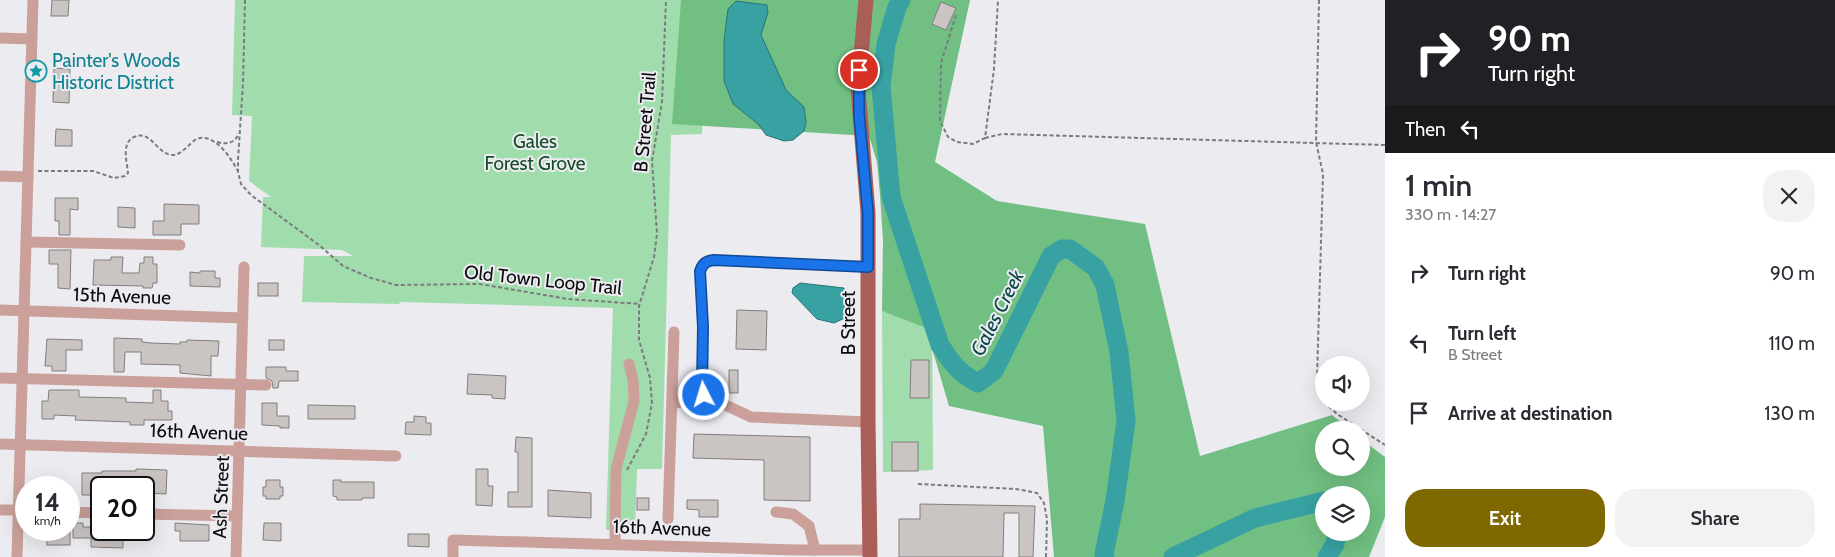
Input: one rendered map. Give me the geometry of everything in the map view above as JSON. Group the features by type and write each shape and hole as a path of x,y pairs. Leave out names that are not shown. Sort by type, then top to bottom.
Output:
{"main road":[{"name":"B Street","path":"866,0 858,88 867,197 870,553"}],"street":[{"path":"21,476 20,445 33,0"},
{"path":"0,38 32,39"},
{"path":"0,176 28,177"},
{"path":"26,242 180,245"},
{"path":"704,395 702,387 703,327 700,271 702,265 707,261 868,267"},
{"name":"Ash Street","path":"236,557 244,267"},
{"name":"15th Avenue","path":"0,310 243,318"},
{"path":"668,519 674,332"},
{"path":"615,544 616,469 634,401 633,380 629,364"},
{"path":"0,378 266,385"},
{"path":"673,404 704,395 750,417 868,422"},
{"name":"16th Avenue","path":"0,444 396,456"},
{"path":"0,510 15,510"},
{"path":"776,512 792,514 809,526 815,550"},
{"path":"155,514 238,516"},
{"name":"16th Avenue","path":"453,557 453,540 615,544 670,551 815,550 870,553"},
{"path":"17,557 19,541"}],"path":[{"path":"238,172 245,0"},
{"name":"B Street Trail","path":"640,304 654,256 657,234 652,161 662,102 666,0"},
{"path":"985,138 994,70 998,0"},
{"path":"1318,0 1316,142 1323,174 1318,356"},
{"path":"956,15 941,63 940,121 948,137 957,142 973,144 985,138 1002,134 1385,145"},
{"path":"28,177 36,171 64,170 93,170 114,178 125,176 128,172 127,146 131,139 140,135 146,136 162,152 173,155 197,139 208,138 214,142 230,143 235,140 240,130"},
{"name":"Old Town Loop Trail","path":"214,142 230,159 238,172 241,184 251,195 343,266 384,282 408,285 480,284 568,299 640,304"},
{"path":"1334,411 1385,446"},
{"path":"918,484 1016,489 1037,493 1044,504 1048,519 1046,557"}],"green space":[{"name":"Gales Forest Grove","path":"235,0 851,0 703,79 702,134 671,135 662,469 637,469 635,531 606,530 613,308 400,302 399,304 302,302 304,256 353,256 342,250 261,247 263,197 271,197 249,181 252,116 232,115"},
{"path":"681,0 970,0 935,162 997,201 1145,224 1200,456 1332,415 1340,421 1315,421 1315,476 1370,476 1370,446 1385,457 1385,517 1369,557 1054,557 1043,426 949,406 926,328 882,311 883,240 880,195 877,162 869,136 672,124"},
{"path":"885,264 932,298 933,470 883,472 882,311 885,312"}],"water":[{"path":"736,1 767,5 768,12 761,35 786,90 804,107 806,122 804,131 793,140 784,141 766,135 758,124 733,104 724,81 724,41 728,9"},
{"path":"800,283 844,288 845,318 834,323 817,319 792,293 793,288"}],"building":[{"path":"52,0 69,0 68,16 51,16"},
{"path":"941,2 956,8 946,30 932,24"},
{"path":"54,68 70,69 69,103 53,102"},
{"path":"56,129 72,130 72,146 55,146"},
{"path":"55,198 78,198 78,210 70,209 70,235 59,235 59,221 55,221"},
{"path":"164,204 199,205 199,224 181,224 181,235 153,235 153,221 164,221"},
{"path":"118,207 135,208 135,228 118,227"},
{"path":"49,250 71,250 70,289 58,288 58,264 49,264"},
{"path":"111,257 123,257 122,273 139,273 140,263 144,263 144,257 153,257 153,264 157,264 157,283 153,283 152,288 143,288 143,286 93,285 94,260 111,260"},
{"path":"200,271 215,271 215,278 220,278 220,287 190,286 190,272 200,273"},
{"path":"258,283 278,283 278,296 258,296"},
{"path":"737,310 767,311 766,350 736,349"},
{"path":"114,338 142,339 142,342 151,343 180,344 180,342 187,342 187,340 219,341 218,356 211,356 211,376 180,373 180,365 141,364 141,352 125,352 124,372 114,372"},
{"path":"47,339 82,340 82,350 66,350 66,371 52,371 52,366 45,366"},
{"path":"269,340 284,340 284,350 269,350"},
{"path":"911,360 929,360 929,398 910,398"},
{"path":"266,367 286,367 286,371 298,371 298,381 279,381 278,388 273,388 272,381 266,378"},
{"path":"729,370 738,370 738,393 729,393"},
{"path":"468,374 506,376 505,399 492,398 492,395 467,394"},
{"path":"49,390 79,390 79,397 126,398 126,402 153,403 153,390 161,390 161,401 168,401 168,411 172,411 172,420 144,420 144,425 130,425 130,422 75,420 76,416 54,415 54,419 42,419 42,401 48,401"},
{"path":"262,403 277,403 277,416 289,416 289,428 262,425"},
{"path":"308,405 355,406 355,419 308,419"},
{"path":"414,416 426,417 426,423 431,423 431,435 405,434 406,422 414,422"},
{"path":"694,434 810,437 810,501 764,500 764,460 693,458"},
{"path":"516,437 532,438 532,507 508,507 508,492 518,492 518,452 515,452"},
{"path":"892,442 918,442 918,471 892,471"},
{"path":"136,469 167,470 166,494 155,494 155,476 90,476 90,495 82,495 82,473 136,471"},
{"path":"476,469 488,469 488,486 493,486 492,506 476,505"},
{"path":"266,480 280,480 280,487 283,487 283,496 280,496 280,499 266,499 266,496 263,496 263,487 266,487"},
{"path":"333,480 341,480 341,482 374,482 374,498 337,500 337,497 333,496"},
{"path":"548,490 591,493 591,518 548,516"},
{"path":"637,498 649,498 649,510 637,510"},
{"path":"687,500 718,500 718,517 699,517 699,510 687,509"},
{"path":"920,504 1035,506 1033,557 1019,557 1019,513 1004,513 1003,557 899,557 899,519 920,519"},
{"path":"80,523 83,523 83,527 90,527 90,538 80,538"},
{"path":"175,523 209,525 209,541 180,541 180,531 175,531"},
{"path":"264,523 281,523 281,541 263,540"},
{"path":"408,534 429,534 429,547 408,546"},
{"path":"47,541 70,541 70,545 47,545"},
{"path":"91,541 123,541 123,548 91,547"}],"waterway":[{"name":"Gales Creek","path":"901,0 897,7 886,44 881,87 891,197 940,345 948,357 960,371 978,383 994,371 1051,256 1062,249 1070,249 1096,268 1105,285 1119,352 1126,421 1105,557"},
{"name":"Gales Creek","path":"1173,557 1255,518 1315,503"},
{"name":"Gales Creek","path":"1327,557 1336,541"}],"place":[{"name":"Painter's Woods Historic District","path":"36,71"}],"route":[{"path":"704,395 702,387 703,327 700,271 702,265 707,261 868,267 867,189 859,114 859,70"}]}
